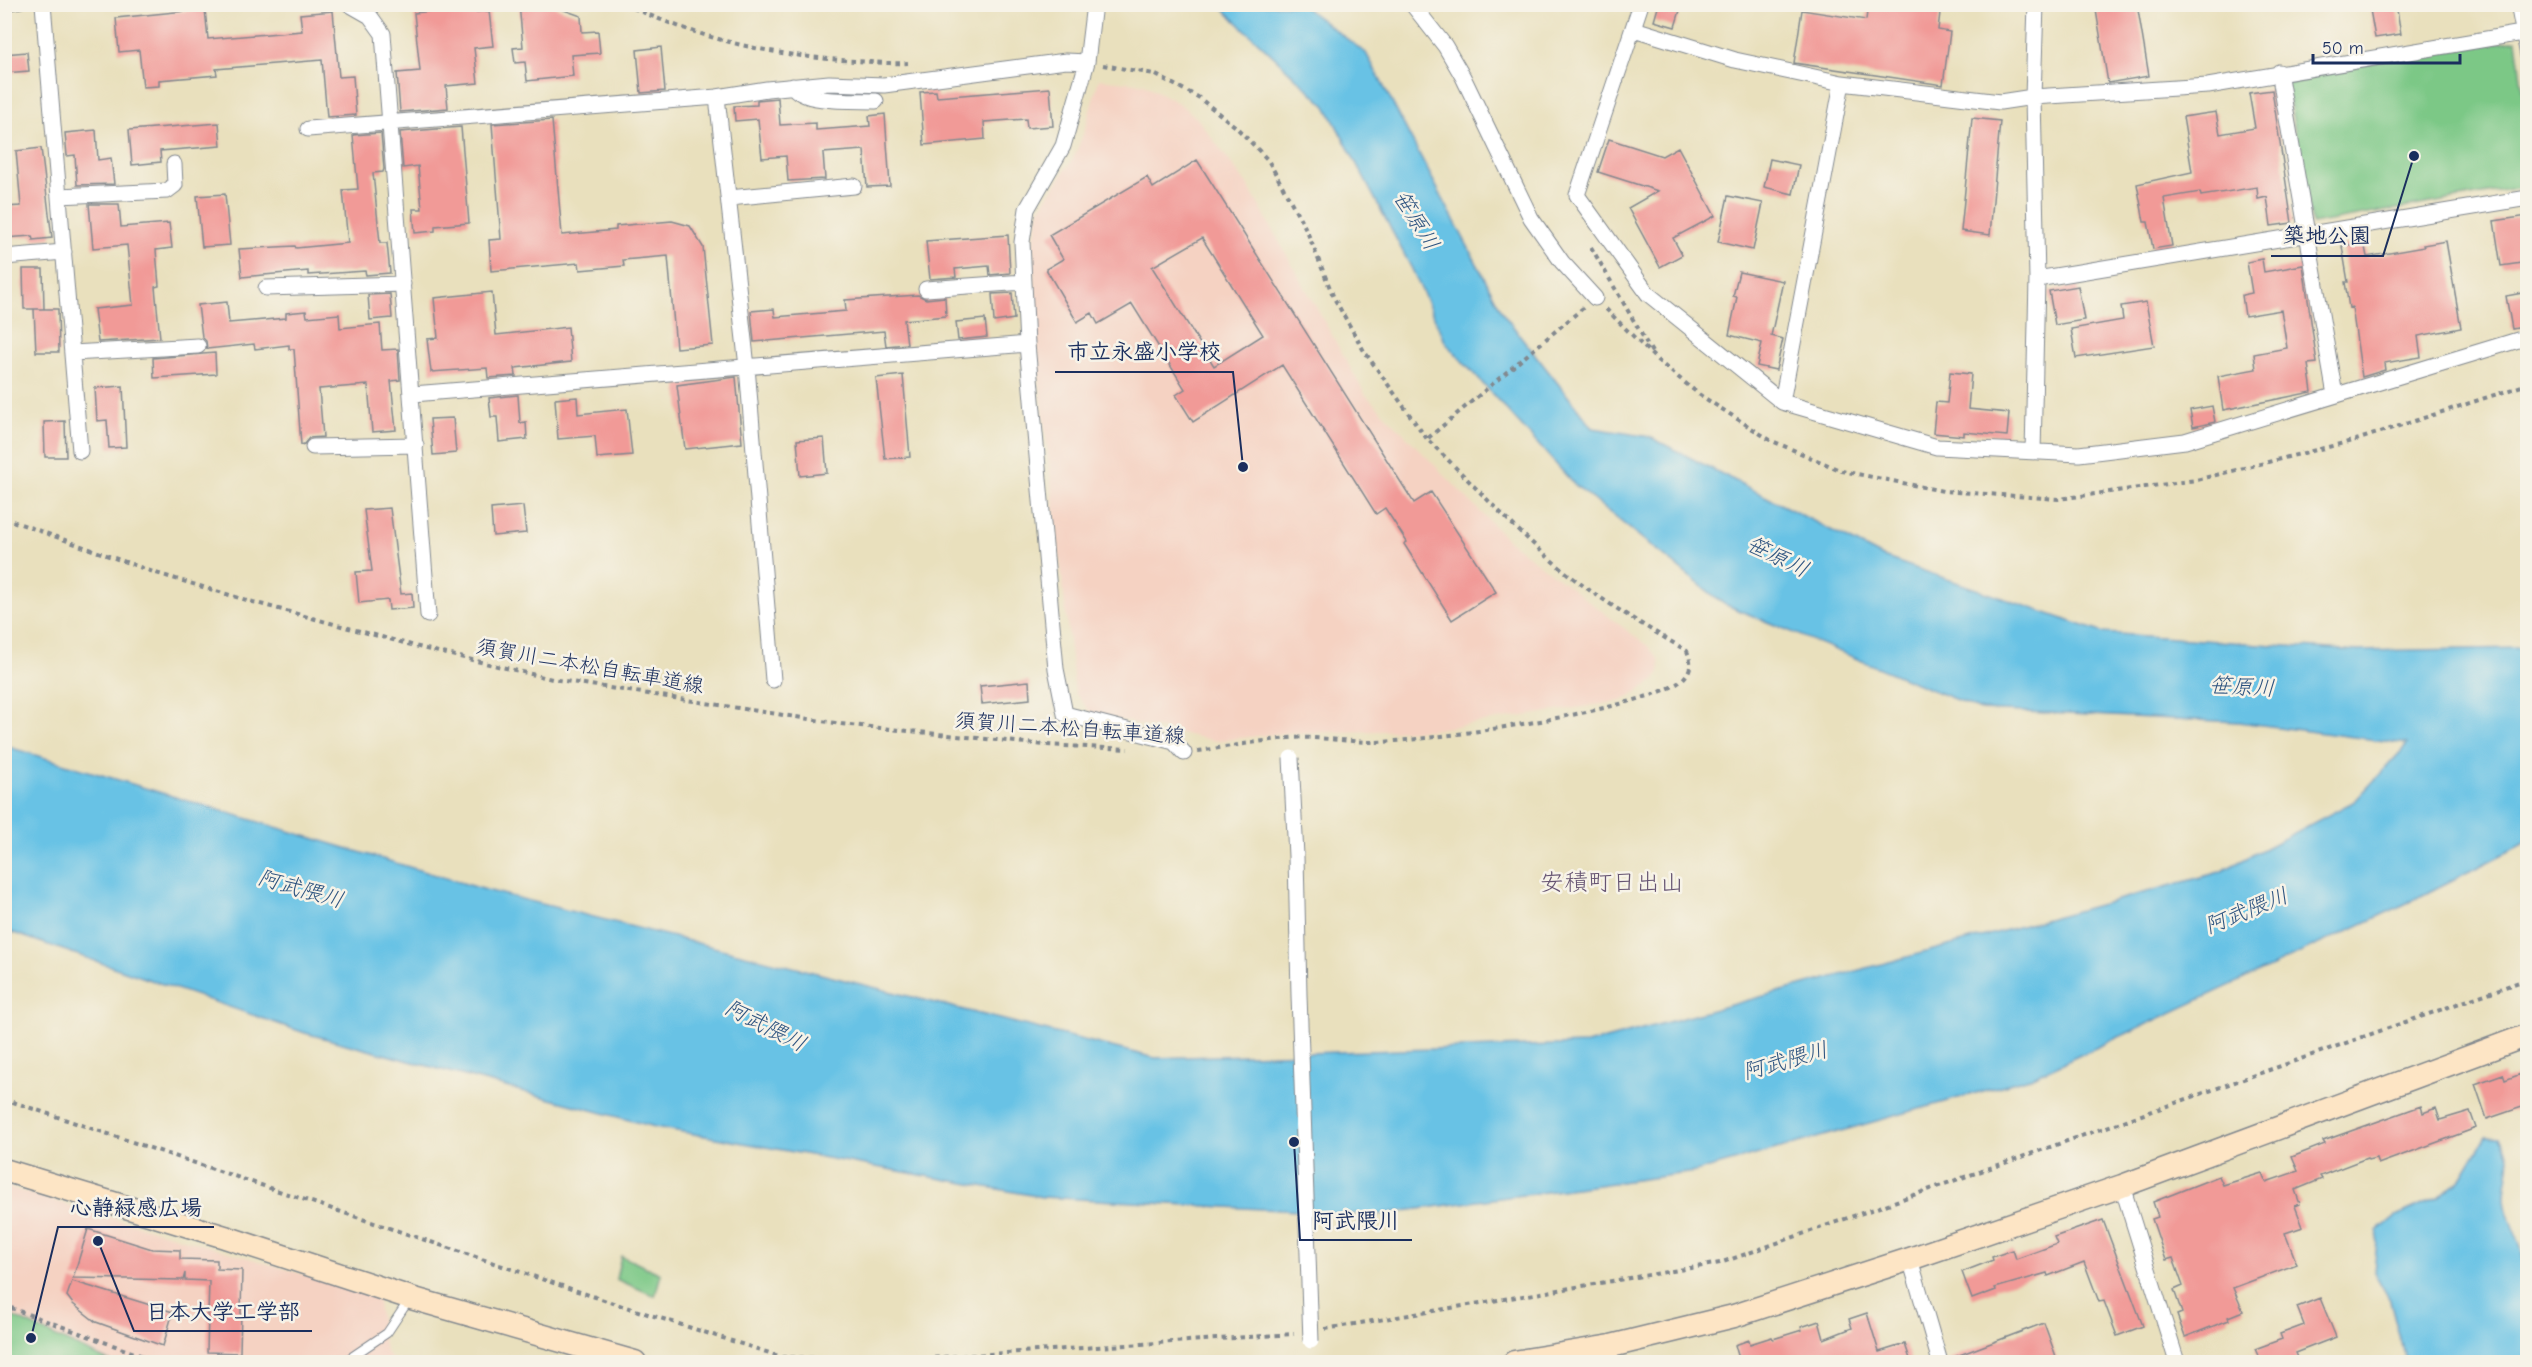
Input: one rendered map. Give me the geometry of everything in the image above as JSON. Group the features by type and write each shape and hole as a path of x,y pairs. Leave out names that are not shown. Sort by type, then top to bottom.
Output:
{"street":[{"path":"43,4 80,451"},
{"path":"349,4 370,16 383,34 413,394 428,615"},
{"path":"1095,4 1087,56 1063,146 1027,209 1022,242 1027,344 1056,669 1065,714 1174,742 1185,753"},
{"path":"1412,4 1445,46 1463,77 1531,218 1591,301"},
{"path":"1641,4 1576,195 1648,294 1782,402 1937,447 2079,454 2185,441 2528,337"},
{"path":"2033,452 2037,279 2033,98 2036,4"},
{"path":"2518,4 2528,56"},
{"path":"1634,29 1734,60 1842,83 2000,102 2208,86 2279,72 2525,32"},
{"path":"308,129 717,97 829,83 884,85 1066,61 1087,56"},
{"path":"2279,72 2335,395"},
{"path":"1782,402 1842,83"},
{"path":"793,86 796,91 813,98 876,101"},
{"path":"717,97 747,367 773,680"},
{"path":"59,196 167,191 175,185 174,164"},
{"path":"729,198 855,186"},
{"path":"2037,279 2528,198"},
{"path":"4,257 64,252"},
{"path":"926,289 1024,282"},
{"path":"266,288 404,284"},
{"path":"413,394 1027,344"},
{"path":"72,353 198,346"},
{"path":"313,447 416,445"},
{"path":"1291,758 1296,856 1305,1337"},
{"path":"1514,1362 1611,1346 1734,1316 1910,1259 2122,1186 2528,1035"},
{"path":"4,1170 225,1237 608,1359 635,1362"},
{"path":"2122,1186 2177,1362"},
{"path":"1910,1259 1940,1362"}],"lane":[{"path":"344,1362 387,1333 411,1298"}],"path":[{"path":"624,4 660,21 744,47 811,59 916,62"},
{"path":"1087,56 1154,74 1198,97 1236,127 1268,160 1306,229 1339,307 1364,351 1427,439 1591,301"},
{"path":"1586,239 1657,360"},
{"name":"須賀川二本松自転車道線","path":"1185,753 1291,738 1377,742 1465,733 1593,710 1632,700 1680,681 1690,671 1691,662 1688,651 1636,621 1558,566 1427,439"},
{"name":"須賀川二本松自転車道線","path":"4,518 156,573 253,602 426,649 552,679 842,724 1045,745 1138,750"},
{"path":"1322,1330 1720,1263 2528,979"},
{"path":"4,1099 573,1290 782,1357 899,1360 1305,1337"},
{"path":"4,1302 11,1308 159,1362"}],"shaded area":[{"path":"1099,79 1144,84 1180,104 1197,118 1248,186 1365,394 1509,541 1649,647 1659,660 1660,672 1654,681 1622,701 1431,730 1285,733 1216,741 1092,714 1075,693 1039,374 1033,243 1040,208 1074,157 1084,132"},
{"path":"4,1186 377,1296 385,1351 394,1362 5,1362"}],"green space":[{"path":"2516,40 2527,126 2527,186 2312,224 2285,76"},
{"path":"621,1256 661,1274 655,1296 616,1279"},
{"path":"5,1313 111,1362 5,1362"}],"water":[{"name":"笹原川","path":"1219,5 1301,5 1366,53 1504,315 1593,428 1650,437 1883,557 2104,633 2358,651 2527,648 2527,842 2405,904 2033,1077 1695,1172 1374,1215 1042,1197 655,1127 305,1033 5,930 5,746 486,890 1155,1058 1587,1044 2220,872 2355,801 2408,744 2239,722 1981,710 1724,604 1574,484 1446,343 1412,269 1326,106"},
{"path":"2486,1136 2500,1137 2508,1155 2509,1168 2505,1199 2525,1269 2528,1309 2527,1362 2406,1362 2390,1300 2374,1272 2378,1231 2396,1216 2438,1197 2460,1180"}],"building":[{"path":"449,4 475,4 476,12 489,11 493,46 474,48 478,83 446,86 448,108 400,112 397,73 420,71 414,13 450,9"},
{"path":"519,4 547,4 581,16 582,32 598,31 600,53 571,55 573,76 527,81 525,62 515,63 513,48 523,47"},
{"path":"1659,4 1682,4 1675,27 1654,21"},
{"path":"1868,4 1941,4 1938,30 1950,32 1943,85 1794,63 1802,10 1866,20"},
{"path":"2095,4 2137,4 2149,76 2108,83"},
{"path":"2369,4 2396,4 2401,34 2375,38"},
{"path":"205,9 208,39 302,31 300,14 333,11 339,77 353,76 356,115 327,117 322,60 216,69 217,75 159,80 159,86 143,87 139,50 119,52 116,18"},
{"path":"661,47 665,91 641,93 637,50"},
{"path":"27,52 29,71 4,73 4,54"},
{"path":"1050,88 1053,126 1027,128 1026,119 984,122 985,139 924,145 920,92 936,91 937,97"},
{"path":"2272,90 2292,223 2271,226 2267,197 2258,199 2257,187 2201,196 2200,192 2164,198 2172,246 2153,249 2148,222 2144,222 2137,184 2192,172 2183,117 2216,112 2220,134 2255,128 2249,93"},
{"path":"778,98 780,125 816,123 816,130 870,126 869,116 885,114 890,186 867,187 864,150 823,153 825,179 788,181 786,156 762,158 758,119 735,121 734,106 757,105 757,100"},
{"path":"1972,118 2000,121 1990,235 1961,231"},
{"path":"552,120 562,235 616,230 616,226 672,221 690,226 703,247 713,345 676,348 668,256 623,260 624,266 580,270 579,263 491,271 489,240 501,239 492,124"},
{"path":"219,123 221,146 160,151 161,162 132,165 129,130"},
{"path":"461,127 469,223 435,226 435,231 415,233 413,209 422,209 418,166 403,168 400,132"},
{"path":"96,130 98,160 111,158 114,184 77,185 75,155 67,156 65,133"},
{"path":"381,133 384,169 383,172 373,173 380,243 387,243 390,273 366,275 365,271 308,275 308,271 242,277 239,249 295,246 296,248 348,243 343,190 358,189 353,135"},
{"path":"1609,139 1662,156 1678,147 1715,216 1673,238 1682,255 1660,267 1628,208 1658,191 1598,172"},
{"path":"41,148 52,238 33,240 32,236 4,238 4,207 21,206 16,151"},
{"path":"1770,159 1799,165 1793,194 1764,187"},
{"path":"1197,160 1414,503 1431,492 1496,592 1452,620 1404,544 1407,542 1385,508 1376,514 1282,365 1193,422 1176,395 1185,389 1132,304 1098,324 1092,313 1077,322 1046,269 1063,259 1049,235 1147,177 1153,188","holes":["1202,238 1263,335 1214,366 1152,267"]},
{"path":"225,194 230,245 202,247 197,196"},
{"path":"1728,196 1763,203 1753,250 1718,242"},
{"path":"89,204 119,204 121,227 169,223 172,248 156,250 159,286 155,287 160,338 98,342 94,309 133,305 127,245 93,248"},
{"path":"2528,216 2528,262 2501,266 2494,221"},
{"path":"1008,235 1010,273 990,275 989,266 955,269 956,277 930,279 926,241"},
{"path":"2446,241 2461,328 2418,336 2421,357 2384,363 2385,370 2362,377 2352,307 2349,308 2345,282 2348,282 2342,246 2364,242 2367,257"},
{"path":"2262,259 2264,272 2303,265 2317,363 2308,364 2312,392 2223,410 2218,376 2256,369 2254,354 2287,348 2281,310 2245,316 2242,295 2252,293 2247,262"},
{"path":"23,269 43,269 44,309 24,309"},
{"path":"1739,272 1783,281 1771,336 1783,339 1776,370 1757,366 1762,343 1729,335 1737,297 1733,296"},
{"path":"2078,286 2084,320 2055,325 2049,291"},
{"path":"492,292 496,335 568,327 571,362 515,368 516,376 488,378 487,368 431,372 427,339 438,338 434,298"},
{"path":"2528,292 2528,326 2512,329 2506,296"},
{"path":"1012,293 1014,319 994,322 992,294"},
{"path":"390,294 392,318 370,320 368,295"},
{"path":"918,295 926,299 945,297 946,316 904,320 907,344 886,346 884,331 754,342 751,311 774,309 775,317 846,311 845,300"},
{"path":"227,302 229,323 286,318 286,313 306,311 307,317 339,314 340,328 380,324 382,350 398,349 400,380 391,381 396,430 372,432 368,385 319,389 323,437 309,438 301,445 294,349 289,349 289,345 255,349 254,344 207,349 206,341 202,337 198,305"},
{"path":"2146,302 2154,346 2076,358 2071,329 2123,320 2121,306"},
{"path":"34,309 58,309 59,352 36,352"},
{"path":"985,319 987,337 958,340 956,322"},
{"path":"215,353 216,374 154,378 153,358"},
{"path":"1950,372 1971,374 1968,409 2009,413 2007,436 1964,432 1964,436 1933,433 1936,402 1947,403"},
{"path":"903,375 910,457 885,459 876,378"},
{"path":"736,377 742,443 685,449 677,385"},
{"path":"123,386 126,447 109,448 107,420 97,421 95,388"},
{"path":"518,395 520,423 526,422 527,439 499,442 497,417 491,417 489,398"},
{"path":"577,397 578,414 627,409 632,455 597,458 595,436 558,439 555,399"},
{"path":"2212,406 2215,422 2193,427 2190,410"},
{"path":"453,418 456,453 433,455 430,419"},
{"path":"65,421 66,457 45,457 44,422"},
{"path":"824,438 827,473 800,476 797,440"},
{"path":"523,506 526,533 493,536 491,509"},
{"path":"390,508 401,594 412,593 413,608 389,610 388,600 359,603 356,572 372,571 364,510"},
{"path":"1029,681 1030,699 982,704 980,686"},
{"path":"2503,1074 2505,1080 2521,1074 2523,1080 2528,1079 2528,1105 2487,1119 2475,1084"},
{"path":"2421,1106 2423,1113 2436,1108 2440,1120 2470,1111 2476,1128 2378,1164 2376,1158 2368,1160 2367,1158 2320,1176 2322,1179 2295,1190 2300,1204 2295,1206 2303,1227 2285,1233 2297,1264 2233,1288 2243,1311 2228,1317 2229,1320 2185,1337 2177,1315 2182,1313 2174,1290 2183,1286 2173,1258 2166,1260 2152,1219 2158,1217 2153,1202 2219,1176 2223,1185 2262,1173 2266,1182 2298,1171 2292,1157 2325,1144 2323,1141"},
{"path":"2103,1220 2143,1326 2117,1336 2104,1301 2099,1302 2084,1262 2048,1276 2047,1273 1995,1288 1996,1290 1972,1299 1962,1272 1993,1260 1992,1257 2013,1250 2016,1259 2057,1244 2054,1237"},
{"path":"88,1229 152,1249 180,1250 180,1259 217,1260 217,1269 242,1270 240,1353 207,1352 209,1281 185,1280 185,1273 183,1280 73,1278"},
{"path":"72,1281 173,1312 163,1346 96,1322 73,1304 67,1296"},
{"path":"2320,1298 2336,1337 2295,1353 2299,1362 2261,1362 2255,1349 2282,1339 2280,1334 2304,1325 2297,1307"},
{"path":"1867,1313 1879,1352 1905,1344 1911,1362 1740,1362 1735,1345 1749,1340 1750,1344 1772,1337 1773,1339 1802,1330 1801,1327 1819,1321 1824,1339 1852,1328 1849,1319"},
{"path":"2044,1323 2058,1362 1950,1362 1949,1359"}],"railway":[{"path":"4,8 26,4"}],"place":[{"name":"築地公園","path":"2414,156"},
{"name":"市立永盛小学校","path":"1243,467"},
{"name":"阿武隈川","path":"1294,1142"},
{"name":"日本大学工学部","path":"98,1241"},
{"name":"心静緑感広場","path":"31,1338"}],"district":[{"name":"安積町日出山","path":"1612,882"}]}
